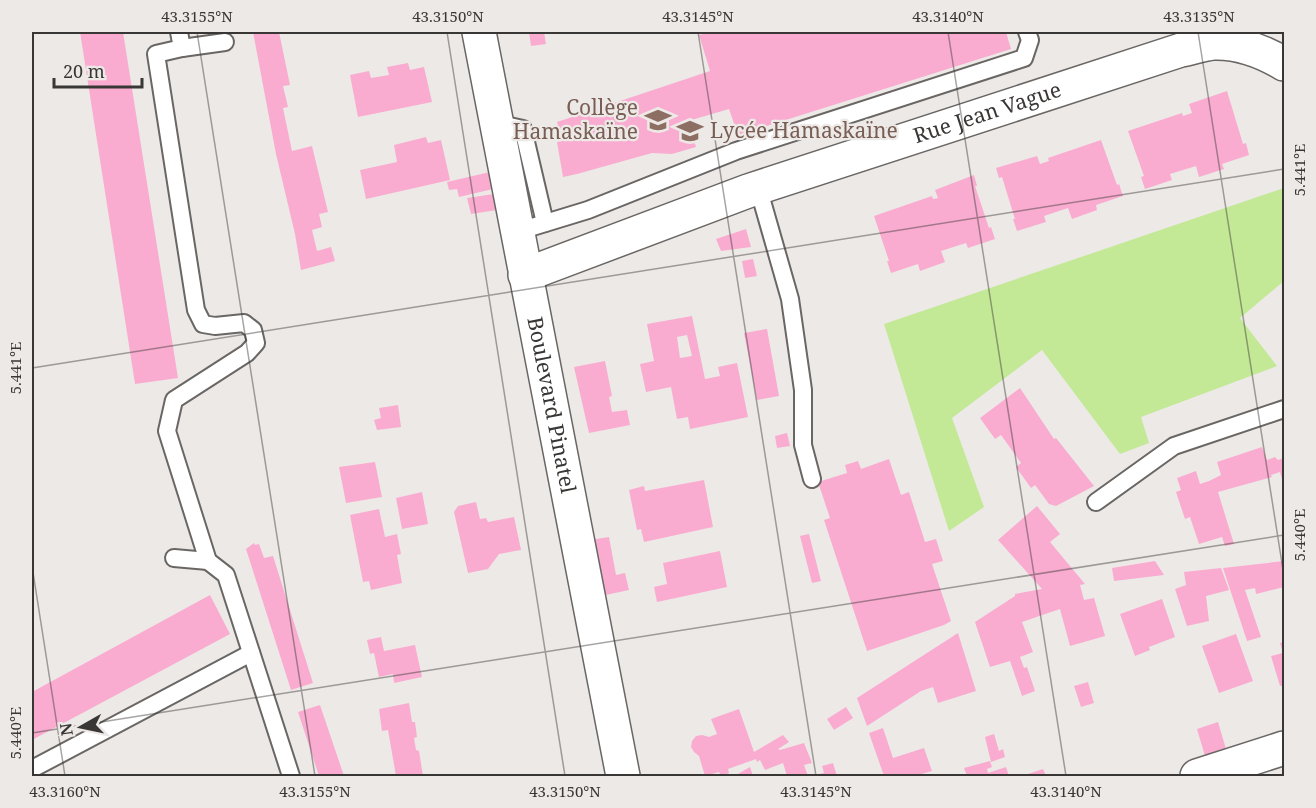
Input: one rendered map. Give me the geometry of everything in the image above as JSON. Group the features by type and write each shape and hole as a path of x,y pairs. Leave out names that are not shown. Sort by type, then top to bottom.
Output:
{"street":[{"name":"Boulevard Pinatel","path":"478,32 495,123 531,227 525,275 623,777"},
{"name":"Rue Jean Vague","path":"525,275 759,187 1181,50 1214,43 1238,46 1266,53 1284,64"},
{"path":"1197,777 1284,748"}],"lane":[{"path":"179,32 182,48"},
{"path":"531,227 588,210 736,151 1024,58 1030,40 1028,32"},
{"path":"207,561 167,430 174,400 247,353 256,343 253,330 244,322 215,326 202,324 196,310 156,54 225,42"},
{"path":"759,187 790,298 803,390 803,445 812,479"},
{"path":"1096,502 1174,446 1284,409"},
{"path":"174,558 207,561 226,575 291,777"},
{"path":"32,769 251,653"}],"green space":[{"path":"1284,188 1284,281 1240,318 1277,366 1141,417 1149,443 1120,454 1042,350 952,418 984,507 949,531 884,324"}],"building":[{"path":"80,32 123,32 178,378 135,384"},
{"path":"253,32 279,32 290,85 283,86 288,107 283,108 292,151 312,146 328,212 319,214 322,227 312,230 317,251 331,247 335,261 301,270"},
{"path":"529,32 544,32 546,44 531,46"},
{"path":"711,32 1006,32 1011,49 738,135 729,109 688,121 696,147 672,154 652,153 563,177 557,142 563,141 557,122 710,71 699,35"},
{"path":"408,63 410,70 424,67 432,102 358,117 350,75 369,71 371,78 389,75 387,67"},
{"path":"1227,91 1243,144 1246,143 1249,155 1222,164 1224,169 1199,177 1196,166 1170,174 1172,180 1145,189 1141,177 1144,176 1128,131 1182,113 1183,116 1192,113 1189,104"},
{"path":"426,137 428,143 441,140 450,180 366,199 360,170 397,162 394,145"},
{"path":"1101,140 1123,196 1096,205 1097,210 1072,219 1068,208 1044,216 1046,222 1017,231 1002,177 999,178 996,168 1037,156 1040,164 1049,161 1048,158"},
{"path":"490,172 493,189 459,197 457,189 449,190 447,182"},
{"path":"974,175 977,186 975,186 995,239 968,248 966,243 941,251 945,262 920,271 918,264 891,273 874,216 932,196 933,199 938,198 935,190"},
{"path":"494,194 497,210 471,214 467,198"},
{"path":"746,229 751,247 721,251 716,239"},
{"path":"753,259 757,276 745,278 742,261"},
{"path":"692,316 705,379 720,376 718,367 737,363 748,417 690,429 688,417 677,419 671,387 646,392 640,364 654,361 647,324","holes":["687,335 692,356 680,358 677,337"]},
{"path":"767,329 779,396 757,400 744,333"},
{"path":"605,361 612,396 609,397 612,412 627,410 630,425 589,433 574,367"},
{"path":"1020,388 1054,439 1056,438 1094,486 1056,506 1049,504 1035,485 1031,488 1016,467 1021,463 1001,435 995,439 980,418"},
{"path":"398,405 401,427 377,430 374,420 381,418 379,408"},
{"path":"787,433 790,446 777,448 775,436"},
{"path":"1262,447 1267,460 1275,457 1278,460 1284,458 1284,486 1280,472 1271,475 1272,477 1218,492 1234,544 1225,546 1222,537 1199,544 1190,517 1185,519 1176,492 1181,490 1177,478 1196,471 1200,484 1209,481 1221,475 1217,462"},
{"path":"889,459 901,495 909,492 925,542 936,539 943,561 932,564 951,621 867,651 824,520 830,518 818,482 847,473 845,465 858,461 861,469"},
{"path":"375,462 382,497 346,503 339,467"},
{"path":"704,480 713,527 644,542 641,529 637,530 629,490 644,486 645,491"},
{"path":"422,492 428,524 402,529 396,498"},
{"path":"476,502 480,519 486,518 488,522 514,517 521,550 499,554 488,569 468,573 454,512 458,506"},
{"path":"1037,506 1060,534 1050,542 1085,584 1080,585 1084,600 1094,598 1105,636 1070,646 1060,609 1022,622 1033,652 1020,657 1024,668 1027,667 1035,691 1022,696 1010,661 990,667 975,622 1015,594 1042,589 998,540"},
{"path":"379,509 385,537 397,534 401,554 397,555 402,583 371,590 369,581 363,582 350,515"},
{"path":"809,534 821,581 812,583 800,536"},
{"path":"609,537 616,575 625,573 629,590 601,596 590,540"},
{"path":"254,543 259,544 264,558 273,556 313,683 291,690 246,549"},
{"path":"720,551 727,587 657,602 654,587 667,584 663,563"},
{"path":"1155,561 1164,575 1114,581 1112,568"},
{"path":"1284,561 1284,587 1256,594 1255,588 1245,590 1261,637 1247,641 1223,568"},
{"path":"1221,568 1229,590 1206,596 1209,621 1187,626 1175,589 1186,585 1184,572"},
{"path":"210,595 230,634 32,740 32,692"},
{"path":"1162,599 1175,637 1149,647 1150,650 1135,656 1120,614"},
{"path":"958,633 976,691 938,703 933,687 921,691 867,726 857,698"},
{"path":"1236,634 1253,681 1219,693 1202,646"},
{"path":"381,637 384,651 415,645 422,677 394,683 393,674 379,677 374,653 370,654 367,640"},
{"path":"1284,642 1284,685 1280,686 1271,656 1283,653 1280,643"},
{"path":"1088,682 1094,703 1081,707 1074,686"},
{"path":"409,703 412,722 415,722 417,737 414,738 416,750 419,751 423,776 396,776 388,730 382,731 379,709"},
{"path":"320,705 344,776 319,776 298,712"},
{"path":"846,707 853,718 834,730 827,719"},
{"path":"739,709 754,752 783,735 789,742 778,749 780,750 804,743 812,763 804,765 808,776 787,776 783,763 765,770 760,760 757,762 756,759 728,769 729,773 725,776 717,776 719,772 705,776 699,756 691,747 692,741 696,736 709,737 717,734 711,719"},
{"path":"1218,722 1226,749 1205,756 1197,729"},
{"path":"883,728 893,758 924,748 932,771 915,776 884,776 869,733"},
{"path":"994,734 999,751 1003,749 1005,757 991,762 985,737"},
{"path":"990,761 992,767 987,769 988,773 1006,767 1009,776 967,776 964,768"},
{"path":"833,763 837,776 820,776 819,774 824,773 822,766"},
{"path":"750,767 753,776 739,776 738,774"},
{"path":"1043,769 1046,776 1022,776"}],"place":[{"name":"Collège Hamaskaïne","path":"658,120"},
{"name":"Lycée Hamaskaïne","path":"690,131"}]}
